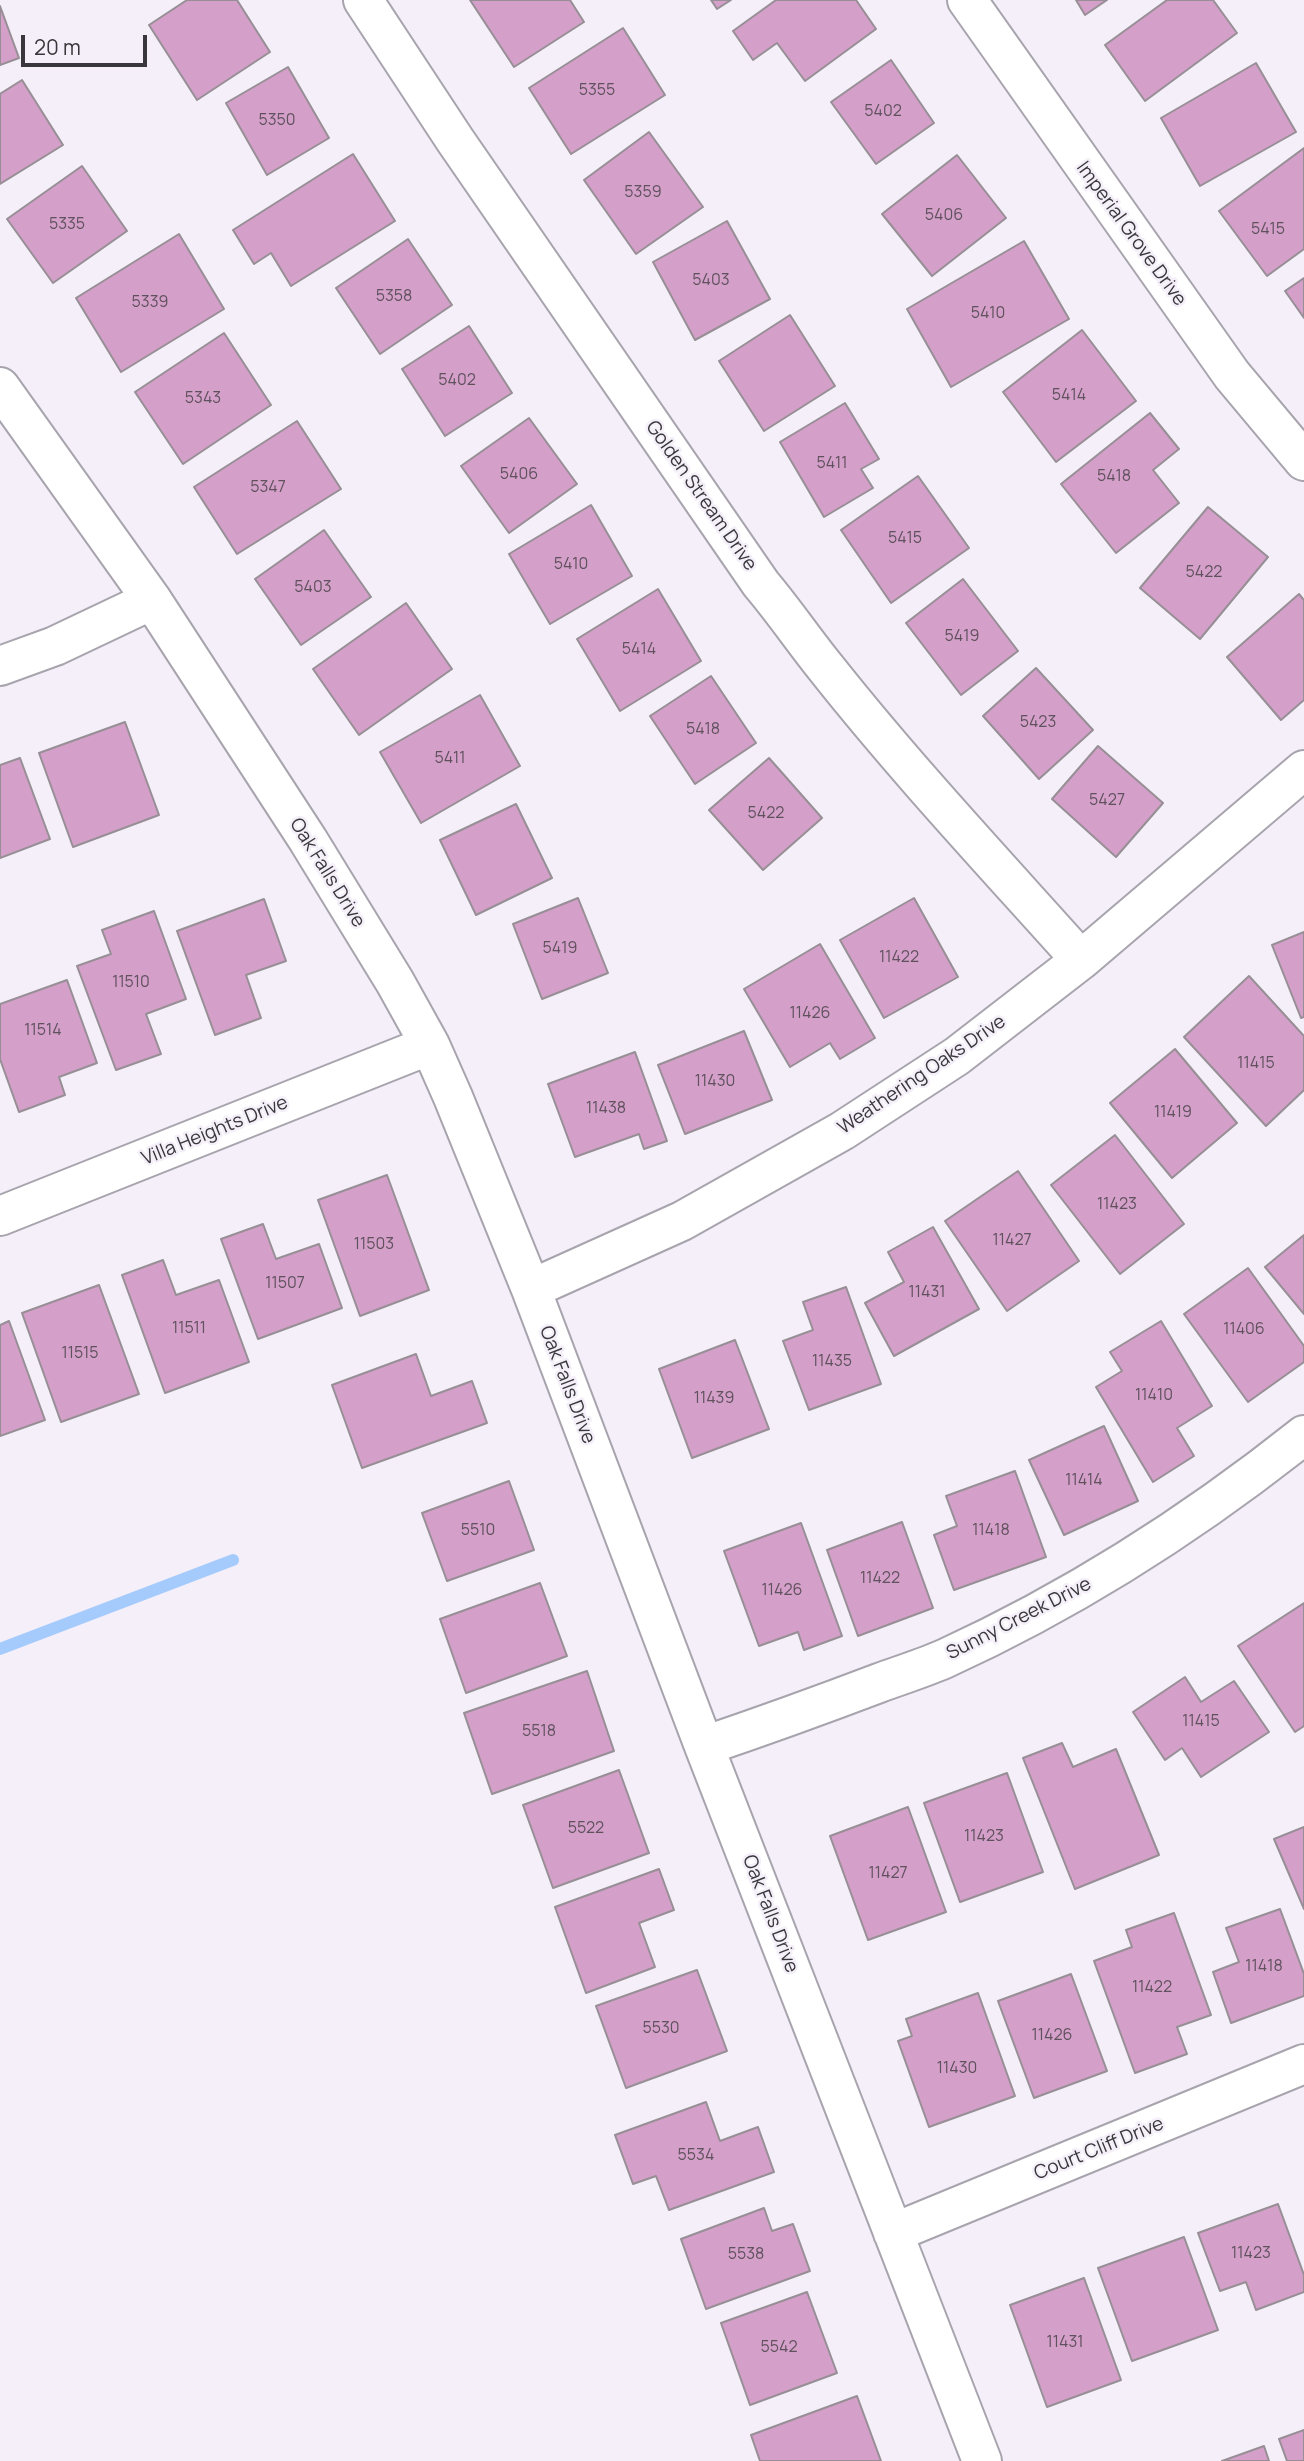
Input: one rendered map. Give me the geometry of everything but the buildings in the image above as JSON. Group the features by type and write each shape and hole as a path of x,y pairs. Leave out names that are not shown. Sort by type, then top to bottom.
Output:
{"street":[{"name":"Golden Stream Drive","path":"363,0 455,140 761,584 795,625 824,667 1081,960"},
{"name":"Imperial Grove Drive","path":"967,0 1232,375 1304,461"},
{"name":"Oak Falls Drive","path":"0,387 152,600 308,840 395,982 430,1045 530,1289 982,2461"},
{"path":"0,666 55,646 152,600"},
{"name":"Weathering Oaks Drive","path":"530,1289 682,1221 842,1131 957,1056 1081,960 1304,770"},
{"name":"Villa Heights Drive","path":"0,1216 430,1045"},
{"name":"Sunny Creek Drive","path":"704,1746 942,1660 1046,1609 1152,1547 1304,1436"},
{"name":"Court Cliff Drive","path":"893,2233 1304,2064"}],"waterway":[{"path":"0,1649 233,1560"}]}
